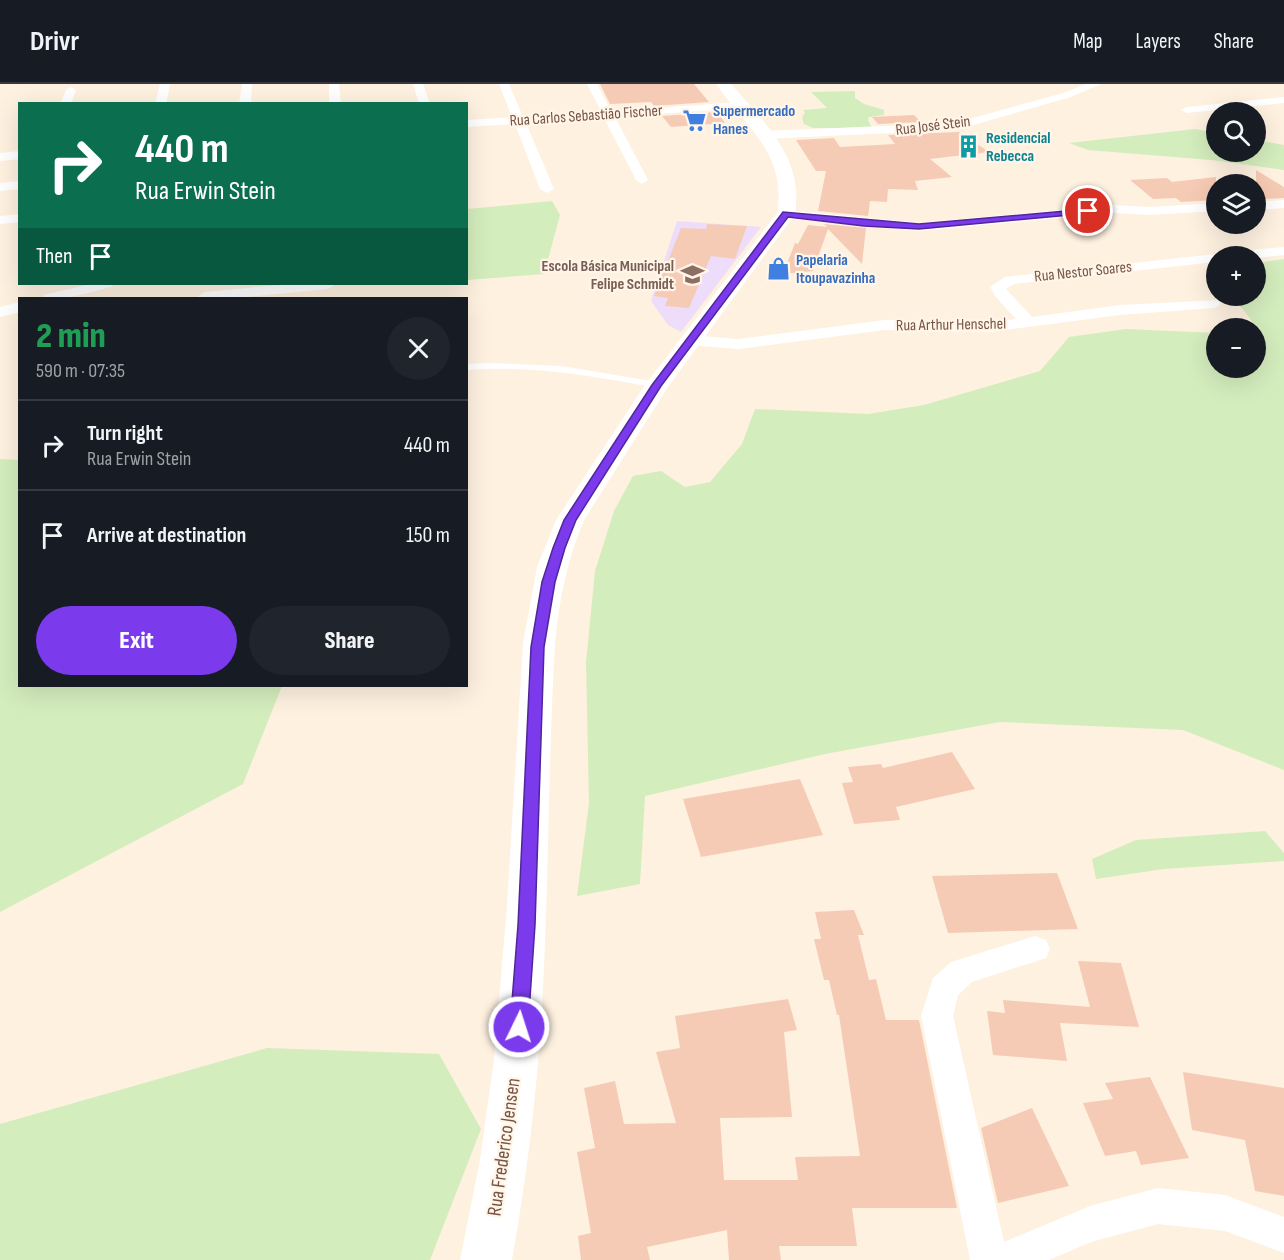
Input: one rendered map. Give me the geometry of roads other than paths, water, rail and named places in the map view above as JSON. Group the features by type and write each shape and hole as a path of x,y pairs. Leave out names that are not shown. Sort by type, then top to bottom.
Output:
{"main road":[{"path":"732,95 764,135 787,174 790,201 786,214"},
{"name":"Rua Frederico Jensen","path":"486,1260 497,1209 517,1047 526,925 537,647 548,582 570,520 657,385 786,214"}],"street":[{"path":"160,102 165,84"},
{"path":"245,102 247,84"},
{"path":"334,84 334,102"},
{"path":"418,84 424,102"},
{"path":"504,84 547,189"},
{"path":"592,84 642,180"},
{"name":"Rua José Stein","path":"764,135 956,126 1067,96 1096,84"},
{"path":"66,102 71,90"},
{"name":"Rua Carlos Sebastião Fischer","path":"468,124 609,114 732,95"},
{"path":"1187,110 1284,100"},
{"path":"0,157 18,155"},
{"path":"0,187 18,185"},
{"path":"1266,205 1284,204"},
{"path":"786,214 864,224 919,227 1114,209 1150,211 1206,208"},
{"path":"0,220 18,218"},
{"path":"1266,253 1284,251"},
{"name":"Rua Nestor Soares","path":"1028,322 1000,293 998,287 1000,284 1010,280 1206,259"},
{"path":"54,297 102,285"},
{"path":"206,297 319,285"},
{"name":"Rua Arthur Henschel","path":"689,340 738,344 885,325 990,327 1120,310 1206,304"},
{"path":"0,312 18,308"},
{"path":"988,1260 937,1016 944,988 962,972 1035,949"},
{"path":"1005,1260 1090,1224 1158,1206 1225,1213 1284,1234"}],"lane":[{"path":"468,367 499,363 565,368 657,385"}],"place":[{"name":"Supermercado Hanes","path":"695,120"},
{"name":"Residencial Rebecca","path":"968,147"},
{"name":"Papelaria Itoupavazinha","path":"778,269"},
{"name":"Escola Básica Municipal Felipe Schmidt","path":"692,275"}]}
